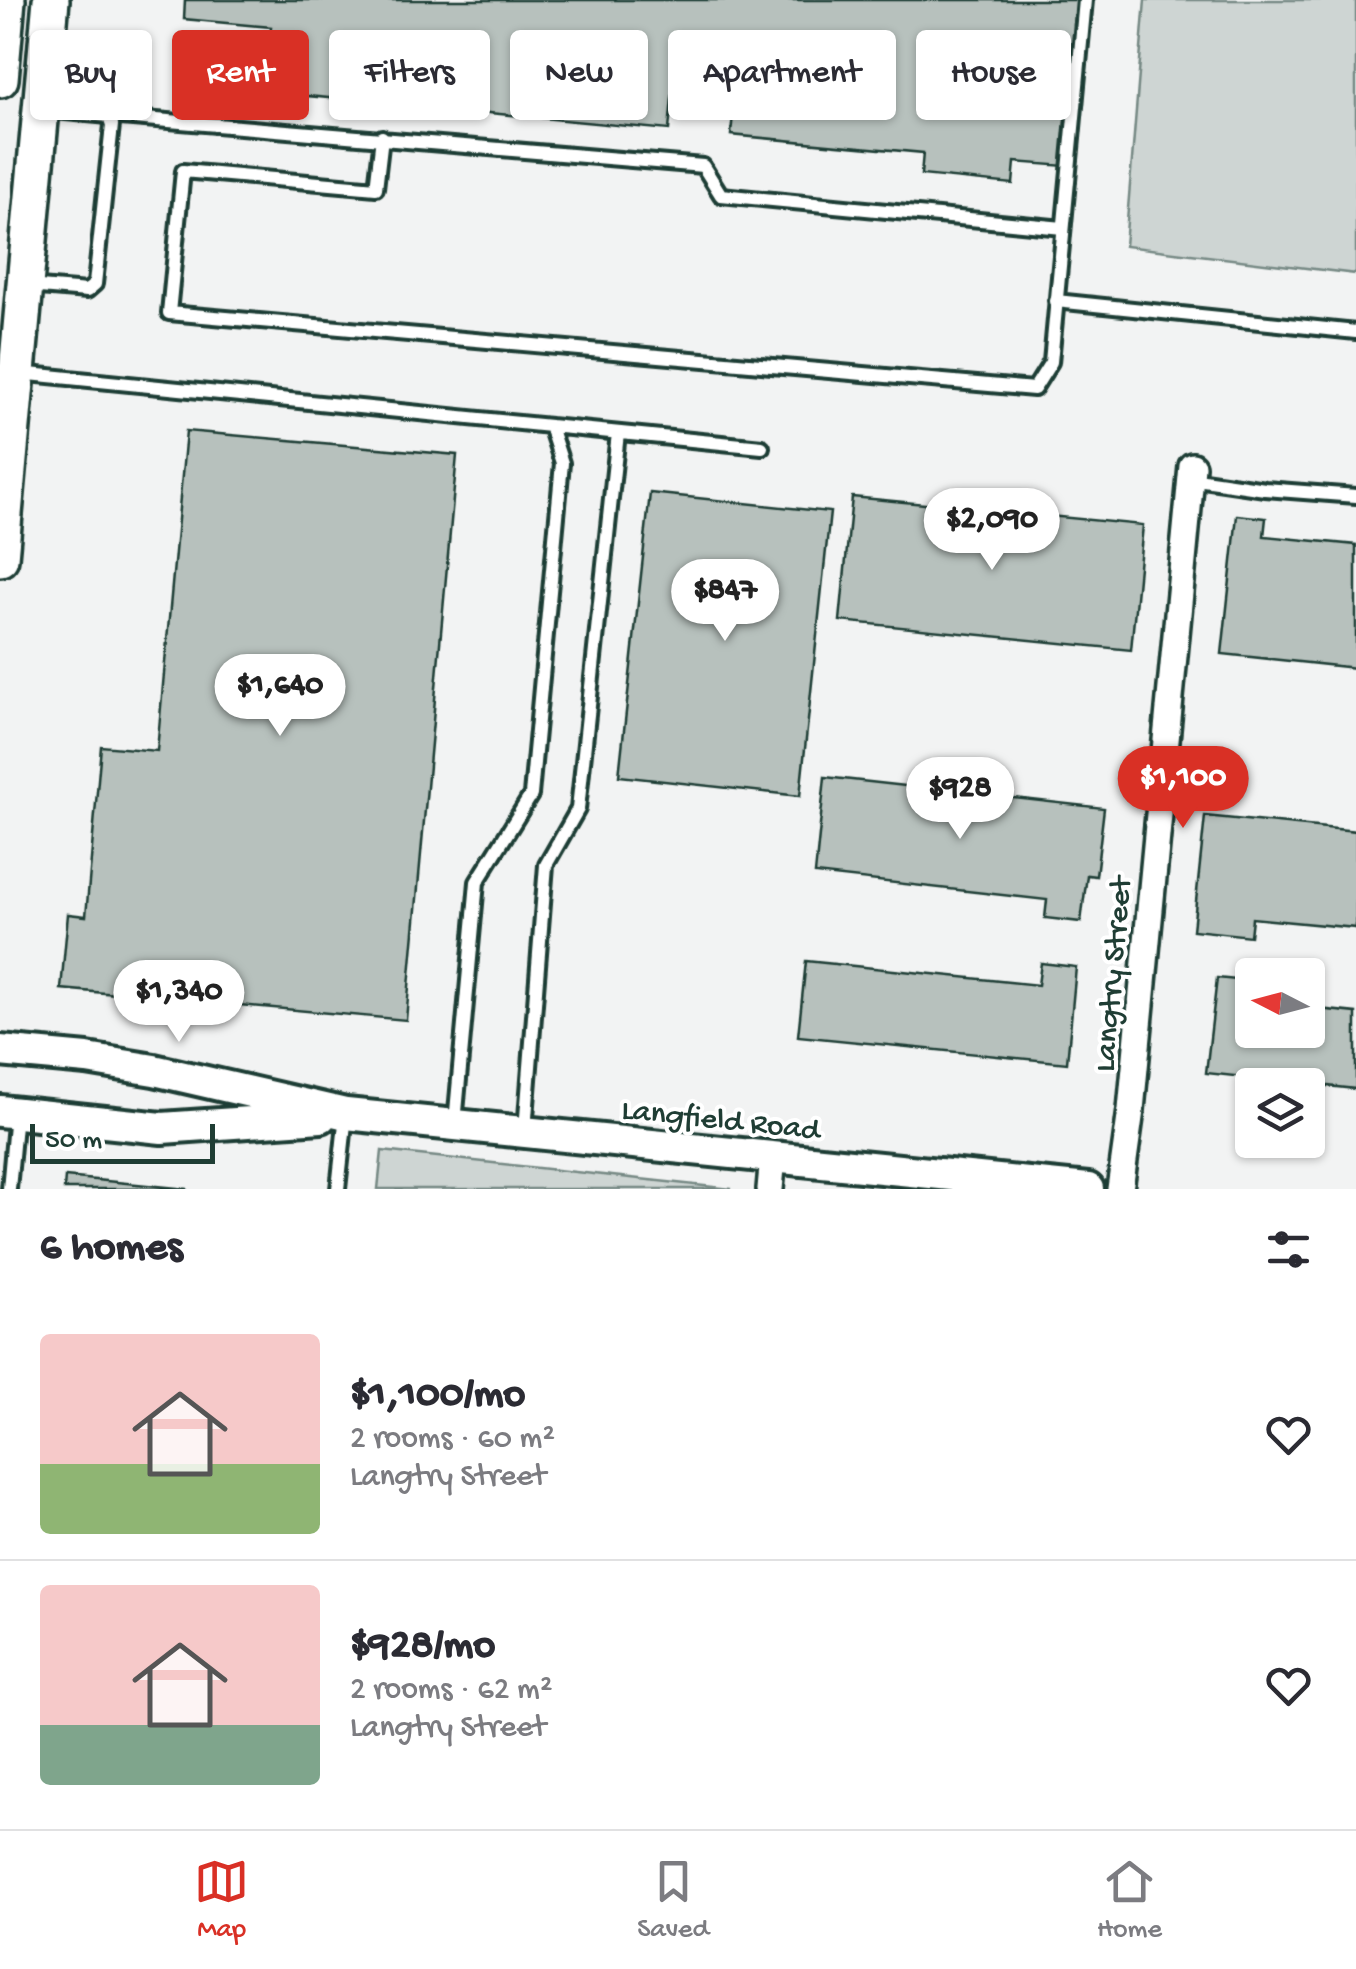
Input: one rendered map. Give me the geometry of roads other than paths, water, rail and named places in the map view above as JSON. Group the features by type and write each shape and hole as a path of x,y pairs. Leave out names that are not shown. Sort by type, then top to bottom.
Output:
{"main road":[{"path":"0,79 6,0"},
{"path":"48,30 51,0"},
{"path":"0,558 8,372 25,286 40,120"}],"street":[{"name":"Langtry Street","path":"1120,1189 1133,1092 1191,472"},
{"name":"Langfield Road","path":"0,1051 87,1058 154,1070 346,1114 1088,1189"},
{"name":"Langfield Road","path":"8,1112 162,1128 346,1114"},
{"path":"770,1189 773,1157"}],"lane":[{"path":"382,138 376,188 183,171 169,313 1034,390 1051,362 1085,0"},
{"path":"152,119 703,166 721,194 1063,228"},
{"path":"25,286 88,291 95,284 110,120"},
{"path":"1056,301 1356,332"},
{"path":"8,372 762,447"},
{"path":"454,1126 477,882 531,796 562,462 550,426"},
{"path":"524,1132 546,866 578,810 618,433"},
{"path":"1191,472 1265,489 1356,496"},
{"path":"8,1112 9,1189"},
{"path":"338,1189 346,1114"}]}
